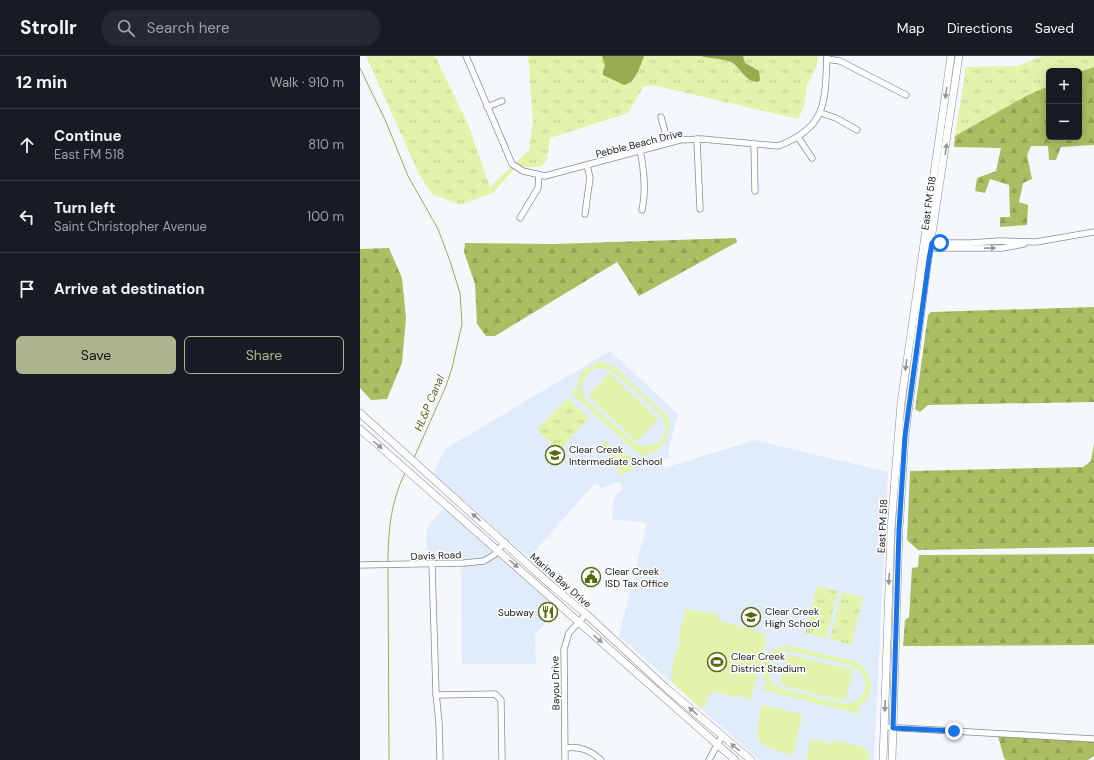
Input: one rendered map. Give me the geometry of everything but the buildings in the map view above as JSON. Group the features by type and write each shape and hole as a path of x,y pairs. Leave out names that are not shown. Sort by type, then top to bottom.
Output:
{"main road":[{"name":"East FM 518","path":"892,760 899,530 902,482 909,404 920,328 928,246 939,167 951,56"},
{"name":"East FM 518","path":"939,167 959,56"},
{"name":"East FM 518","path":"883,760 894,481 901,403 911,327 928,246"},
{"path":"911,327 920,328"},
{"path":"901,403 909,404"},
{"name":"Marina Bay Drive","path":"360,413 422,470 506,542 536,571 586,614 666,688 751,760"},
{"path":"360,429 364,426 374,427"},
{"name":"Marina Bay Drive","path":"360,429 736,760"},
{"path":"894,481 902,482"},
{"path":"440,500 448,491"},
{"path":"891,529 899,530"},
{"path":"530,578 536,571"},
{"path":"545,592 553,586"},
{"path":"889,592 898,592"},
{"path":"614,652 620,646"},
{"path":"886,684 895,684"},
{"path":"660,694 666,688"}],"street":[{"name":"Pebble Beach Drive","path":"466,56 512,164 523,171 545,176 668,143 697,139 778,146 798,137 813,125 821,113"},
{"path":"858,130 836,118 821,113 827,58 840,61 906,95"},
{"path":"487,107 502,101"},
{"path":"661,117 668,143"},
{"path":"798,137 812,158"},
{"path":"697,139 700,209"},
{"path":"754,145 755,191"},
{"path":"640,150 643,164 644,201 642,210"},
{"path":"585,214 590,178 587,165"},
{"path":"520,218 538,188 539,175"},
{"path":"928,246 1032,242 1094,232"},
{"name":"Davis Road","path":"360,564 402,565 484,561 494,556 506,542"},
{"path":"432,564 436,695 439,723 440,760"},
{"name":"Bayou Drive","path":"565,760 564,649 569,633 586,614"},
{"path":"436,695 495,694 501,700 502,760"},
{"path":"884,727 1094,739"},
{"path":"709,760 722,736"},
{"path":"566,748 576,747 586,749 601,760"}],"shaded area":[{"path":"602,56 644,56 635,78 628,84 624,85 603,75 605,66"},
{"path":"701,56 743,56 745,63 759,71 760,80 758,82 750,80 733,63 729,61"},
{"name":"Clear Creek High School","path":"610,351 678,414 668,452 669,458 662,460 664,468 755,440 888,472 874,760 759,760 619,636 647,523 612,519 614,500 617,494 622,490 620,482 601,488 595,483 529,558 433,474 445,449"},
{"path":"445,507 560,607 535,635 536,664 462,664 461,560 427,562 426,532 429,525"}],"green space":[{"path":"366,56 435,56 468,124 490,187 529,150 533,122 528,56 819,56 815,70 807,85 804,107 798,119 652,85 643,87 628,113 550,138 547,160 540,167 521,167 513,170 493,193 460,205 432,194 419,174"},
{"path":"1043,56 1094,56 1094,67 1082,71 1082,68 1046,68 1046,87 1026,96 955,136 966,67 1017,66"},
{"path":"1094,67 1094,145 1061,147 1056,160 1049,160 1048,146 1031,146 1027,155 1032,179 1023,183 1019,202 1028,205 1027,225 1000,227 1000,217 1010,217 1009,185 990,179 985,193 975,191 977,178 996,171 1001,148 954,147 955,136 1026,96 1046,87 1046,140 1082,140 1082,71"},
{"path":"736,238 737,242 639,296 617,262 495,336 486,336 477,324 475,284 464,252 465,243 554,244"},
{"path":"389,248 402,278 406,318 402,363 387,399 371,400 360,388 360,249"},
{"path":"1094,307 1094,402 928,405 920,412 915,409 928,315 931,312"},
{"path":"601,362 615,367 668,417 669,429 665,441 657,450 645,452 647,454 643,458 571,393 574,389 578,391 578,380 583,372","holes":["597,368 609,370 617,376 661,417 664,421 665,433 658,442 648,446 636,444 585,399 583,394 584,380 589,373"]},
{"path":"609,373 658,419 637,442 588,396"},
{"path":"567,398 589,418 559,451 537,430"},
{"path":"605,440 609,442 608,444 637,460 630,470 621,476 606,446 604,447 602,443"},
{"path":"1094,443 1094,547 918,550 907,540 910,471 1083,467 1091,461"},
{"path":"1094,554 1094,645 903,646 905,620 909,617 912,568 918,567 919,555"},
{"path":"817,586 838,591 826,638 805,633"},
{"path":"842,592 863,598 851,645 830,639"},
{"name":"Clear Creek District Stadium","path":"686,609 720,615 718,620 763,633 766,641 751,700 737,695 736,697 716,692 708,696 706,706 700,708 673,683 671,680 673,658 680,643 679,634"},
{"path":"790,646 857,662 867,672 871,684 868,697 858,707 860,707 859,714 763,690 764,685 767,685 764,678 763,664 770,653 775,649","holes":["791,651 836,662 857,669 863,676 865,682 863,694 854,702 845,704 782,689 775,685 770,679 770,663 776,655"]},
{"path":"787,654 853,670 845,701 780,685"},
{"path":"762,705 799,713 802,717 793,755 771,749 764,745 760,740 758,735 758,727"},
{"path":"998,736 1094,742 1094,756 1088,760 1006,760 1004,758"},
{"path":"811,739 832,744 834,740 865,748 870,755 869,760 806,760"}],"waterway":[{"name":"HL&P Canal","path":"360,68 386,122 408,176 438,229 460,293 462,324 452,368 446,386 414,458"},
{"name":"HL&P Canal","path":"388,562 393,505 405,473"},
{"name":"HL&P Canal","path":"388,567 389,760"}],"place":[{"name":"Clear Creek Intermediate School","path":"555,455"},
{"name":"Clear Creek ISD Tax Office","path":"591,577"},
{"name":"Subway","path":"548,612"},
{"name":"Clear Creek High School","path":"751,617"},
{"name":"Clear Creek District Stadium","path":"717,662"}],"route":[{"path":"940,243 932,243 929,259 905,436 899,530 893,728 954,731"}]}
